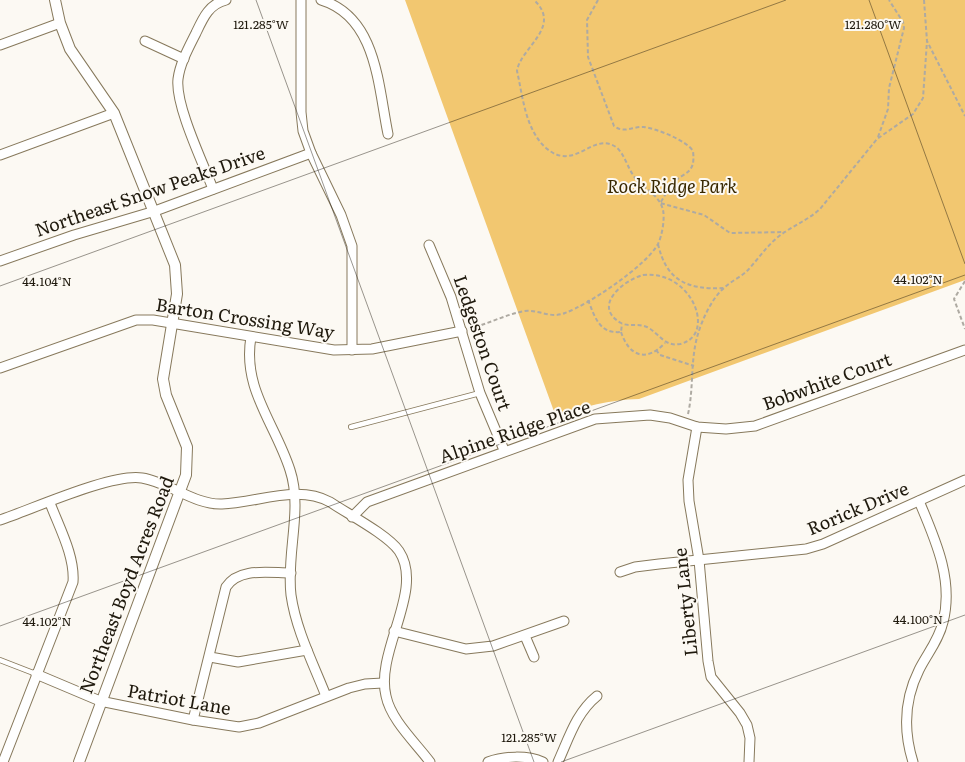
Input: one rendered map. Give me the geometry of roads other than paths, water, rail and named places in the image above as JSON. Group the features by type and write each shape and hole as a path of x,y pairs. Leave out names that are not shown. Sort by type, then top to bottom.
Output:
{"street":[{"name":"Northeast Boyd Acres Road","path":"55,0 60,23 80,66 114,114 155,211 175,265 177,294 163,379 166,395 187,446 186,476 100,701 79,762"},
{"path":"213,189 179,94 178,82 184,59 204,17 211,8 226,0"},
{"path":"301,0 301,112 303,131 311,153 341,215 352,246 352,350"},
{"path":"321,0 344,11 365,36 371,53 388,134"},
{"path":"0,45 60,23"},
{"path":"145,41 184,59"},
{"path":"0,155 114,114"},
{"name":"Northeast Snow Peaks Drive","path":"0,261 74,235 155,211 311,153"},
{"name":"Ledgeston Court","path":"429,245 452,297 480,393 504,450"},
{"name":"Barton Crossing Way","path":"0,368 136,320 173,323 315,348 352,350 462,331"},
{"path":"251,337 248,362 253,387 294,481 291,573 295,612 326,696"},
{"name":"Bobwhite Court","path":"697,427 726,429 755,426 964,353"},
{"name":"Alpine Ridge Place","path":"352,517 367,502 504,450 595,419 650,415 697,427"},
{"name":"Liberty Lane","path":"697,427 688,480 700,560 711,677 740,713 747,725 750,738 749,762"},
{"path":"0,520 98,485 127,477 142,478 216,504 294,494 320,497 391,542 404,559 407,581 394,631 384,683 392,712 430,762"},
{"name":"Rorick Drive","path":"620,572 635,567 806,549 823,544 965,480"},
{"path":"913,762 906,734 905,714 909,695 943,623 946,597 945,576 939,553 920,501"},
{"path":"3,762 68,596 74,571 50,503"},
{"path":"194,720 226,587 231,580 240,574 291,573"},
{"path":"394,631 466,649 492,646 564,621"},
{"path":"525,636 534,657"},
{"path":"210,657 238,662 308,650"},
{"name":"Patriot Lane","path":"36,674 100,701 194,720 240,727 259,724 326,696 365,684 384,683"},
{"path":"558,762 578,716 587,704 597,696"},
{"path":"488,762 498,758 518,758 543,762"}],"lane":[{"path":"350,427 480,393"},
{"name":"Patriot Lane","path":"0,660 36,674"}],"park label":[{"name":"Rock Ridge Park","path":"672,187"}]}
